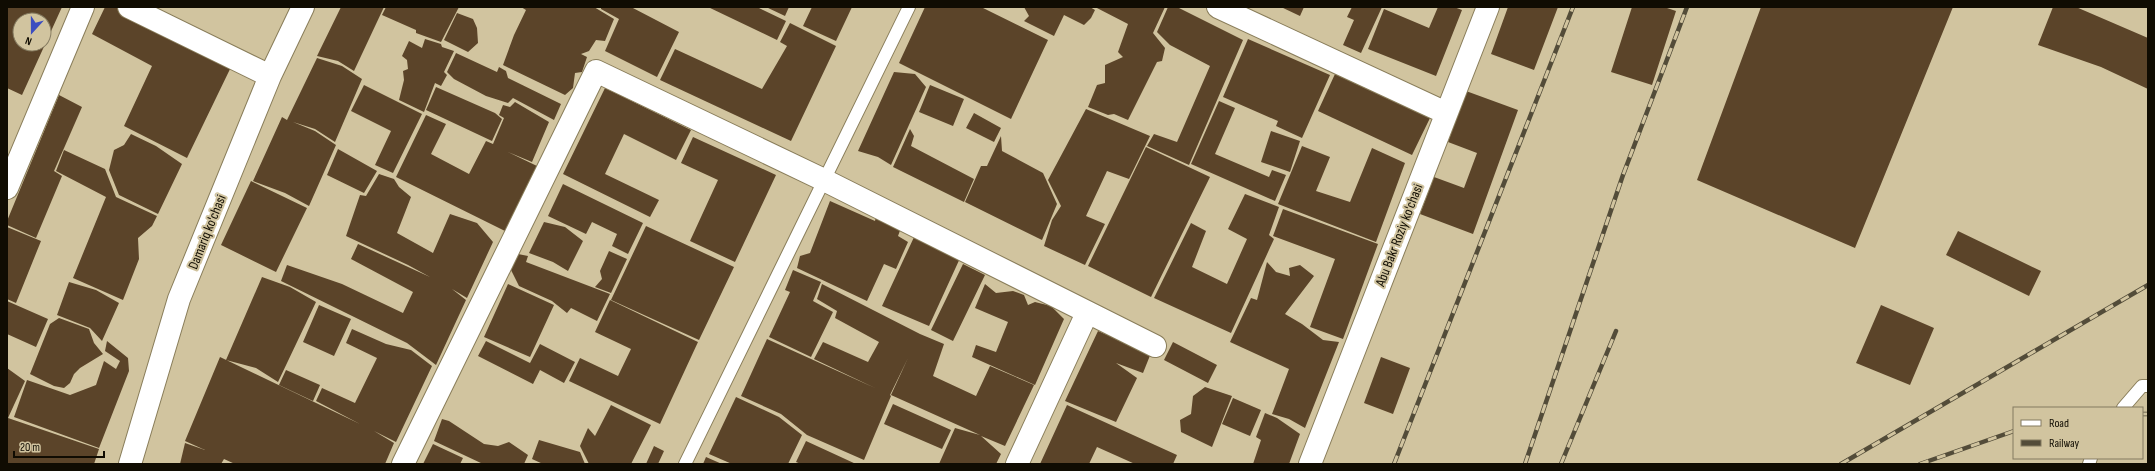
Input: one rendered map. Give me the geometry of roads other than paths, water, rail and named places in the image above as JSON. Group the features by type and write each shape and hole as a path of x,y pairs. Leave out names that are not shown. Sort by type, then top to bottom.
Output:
{"street":[{"path":"7,188 83,7"},
{"path":"129,7 270,76"},
{"name":"Damariq ko'chasi","path":"130,464 179,299 270,76 303,7"},
{"path":"1218,7 1446,113"},
{"name":"Abu Bakr Roziy ko'chasi","path":"1310,464 1488,7"},
{"path":"403,464 596,71 824,180 1155,346"},
{"path":"1017,464 1087,313"}],"lane":[{"path":"685,464 909,7"},
{"path":"2124,407 2142,386 2148,386"}],"railway":[{"path":"1394,464 1573,7"},
{"path":"1525,464 1623,175 1687,7"},
{"path":"1841,464 2148,285"},
{"path":"1561,464 1616,331"},
{"path":"2143,414 2148,414"},
{"path":"1920,464 2013,431"}]}
